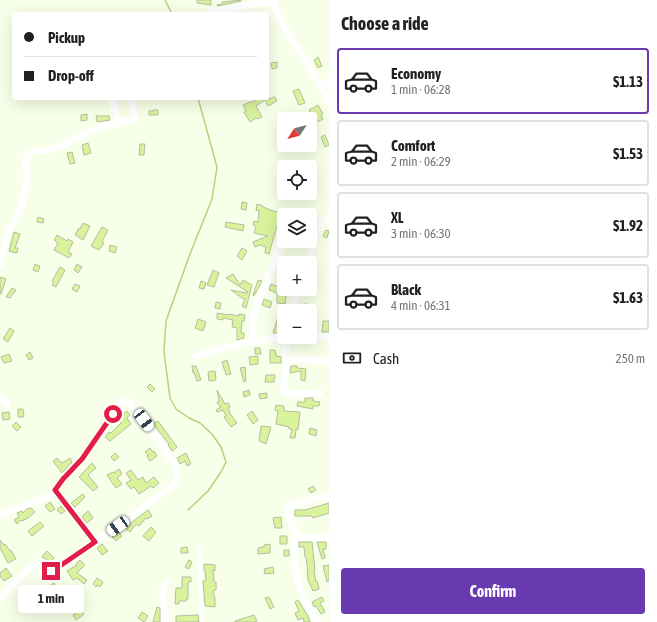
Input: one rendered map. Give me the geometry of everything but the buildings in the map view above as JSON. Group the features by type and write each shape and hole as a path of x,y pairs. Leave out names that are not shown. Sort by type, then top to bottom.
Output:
{"street":[{"path":"215,12 274,1 276,11 282,23 329,102"},
{"path":"320,85 329,82"},
{"path":"112,100 119,122"},
{"path":"0,264 8,232 22,205 27,180 26,159 28,154 35,151 47,150 61,146 95,129 134,119 131,100"},
{"path":"317,230 329,217"},
{"path":"253,341 255,310 269,277 278,248"},
{"path":"196,356 222,348 277,336"},
{"path":"317,336 329,337"},
{"path":"285,344 286,361 284,392 288,394 320,393"},
{"path":"286,361 302,360 329,362"},
{"path":"0,397 8,403"},
{"path":"0,514 50,495 82,459 119,405 124,401 129,402 152,430 178,472 175,483 171,487 129,518 54,570 49,570 41,562 36,563 0,599"},
{"path":"55,490 95,542"},
{"path":"297,538 286,506 329,496"},
{"path":"297,538 329,537"},
{"path":"297,538 294,542 297,577 305,600 317,622"},
{"path":"165,622 163,593 166,582"}],"lane":[{"path":"199,548 202,622"}],"waterway":[{"path":"165,0 171,12"},
{"path":"188,510 208,491 226,462 221,447 212,434 200,423 189,418 176,409 170,398 164,352 166,321 212,199 217,167 199,100"}],"route":[{"path":"51,571 95,542 55,490 82,459 113,414"}]}
